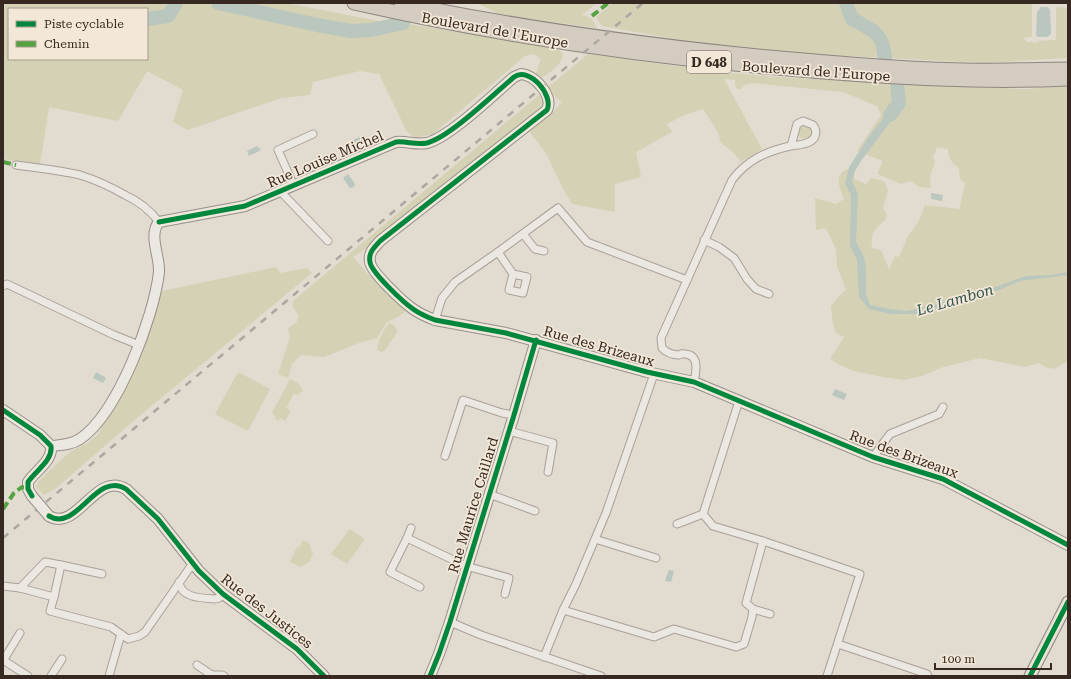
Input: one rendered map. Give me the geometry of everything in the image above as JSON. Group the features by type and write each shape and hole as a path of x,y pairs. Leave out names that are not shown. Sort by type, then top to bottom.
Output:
{"highway":[{"name":"Boulevard de l'Europe","path":"354,3 440,21 508,33 725,64 935,80 1068,79"},
{"name":"Boulevard de l'Europe","path":"401,3 558,32 696,50 883,66 964,70 1068,68"}],"main road":[{"path":"1030,676 1068,602"}],"street":[{"name":"Rue Louise Michel","path":"159,222 231,209 252,203 396,142 402,141 411,144 419,144 437,139 517,75 521,74 530,76 545,92"},
{"name":"Rue des Brizeaux","path":"545,92 548,98 549,106 543,114 380,241 371,251 370,264 375,272 400,299 414,310 435,320 494,330 536,340 654,374 694,382 873,457 943,479 1068,545"},
{"path":"294,186 278,150 313,134"},
{"path":"694,382 697,368 695,360 691,356 684,353 671,354 662,348 660,343 661,338 732,180 738,172 756,158 768,152 791,146"},
{"path":"3,410 40,435 51,446 71,444 87,434 103,416 122,384 139,345 158,281 159,259 154,236 155,226 159,222 149,210 110,186 94,179 79,175 16,165"},
{"name":"Rue Louise Michel","path":"281,192 328,241"},
{"path":"435,320 442,298 455,282 558,208 587,242 686,280"},
{"path":"523,234 535,249 544,251"},
{"path":"704,240 719,247 734,258 747,279 756,289 768,294"},
{"path":"498,252 513,274"},
{"path":"3,286 7,284 114,335 139,345"},
{"name":"Rue Maurice Caillard","path":"430,676 450,622 536,340"},
{"path":"544,657 606,513 654,374"},
{"path":"445,456 463,400 502,413 514,414"},
{"path":"703,514 739,401"},
{"name":"Rue des Brizeaux","path":"873,457 890,434 940,414 943,407"},
{"name":"Rue Maurice Caillard","path":"509,431 553,443 548,472"},
{"name":"Rue des Justices","path":"51,446 51,454 28,482 28,490 50,516 58,519 66,517 104,488 113,485 120,485 158,519 193,563 223,594 298,649 324,676"},
{"name":"Rue Maurice Caillard","path":"489,494 535,511"},
{"path":"678,524 703,514"},
{"path":"703,514 713,526 763,541 860,574 827,676"},
{"path":"411,528 390,572 420,587"},
{"name":"Rue Maurice Caillard","path":"407,538 466,566 509,578 505,594"},
{"path":"595,539 656,558"},
{"path":"763,541 746,603 753,609 770,614"},
{"path":"20,588 45,562 102,574"},
{"path":"61,565 50,611 111,627 128,639 140,636 145,632 193,563"},
{"path":"179,582 181,590 190,596 215,599 223,594"},
{"path":"6,586 54,597"},
{"path":"563,610 654,637 674,629 736,647 744,644 753,609"},
{"path":"450,622 481,635 601,676"},
{"path":"20,633 3,660 28,676"},
{"path":"109,676 121,634"},
{"path":"838,644 927,674 928,676"},
{"path":"51,676 62,659"},
{"path":"197,665 212,676 224,676"}],"shaded area":[{"path":"3,3 286,3 399,25 408,24 543,46 559,50 563,54 557,66 539,79 536,73 541,59 534,54 525,56 433,134 415,138 406,130 379,74 360,71 313,82 310,95 281,98 188,130 173,122 183,90 147,71 118,121 49,107 40,165 3,159"},
{"path":"477,3 596,3 582,15 591,18 597,28 501,15"},
{"path":"613,3 1025,3 1032,4 1032,36 1023,38 1027,42 1039,43 1035,41 1056,40 1056,7 1068,8 1068,58 984,63 810,54 748,48 676,39 602,26 596,17"},
{"path":"588,54 723,72 775,77 1026,89 1068,86 1068,361 1054,369 1045,367 1039,363 1025,367 980,358 943,367 922,376 904,380 854,371 830,359 844,337 836,333 833,324 831,306 846,290 837,266 836,249 826,228 816,230 815,198 836,204 844,199 839,186 839,178 844,171 848,169 854,171 854,179 866,184 871,178 884,181 888,190 883,208 887,214 886,219 874,231 872,248 881,250 889,269 895,256 899,257 908,236 919,221 925,205 960,209 965,183 960,179 959,168 951,160 948,149 937,147 933,157 935,162 930,176 931,188 920,187 910,181 901,184 877,174 883,161 857,151 881,115 877,106 843,92 752,83 745,85 741,89 737,89 735,80 724,79 762,149 741,162 733,152 720,142 719,134 703,109 682,116 667,124 672,132 636,152 641,177 615,184 615,212 572,204 546,153 529,131 554,111 562,102 546,89"},
{"path":"539,95 544,103 542,111 353,257 366,272 407,310 398,317 387,322 377,338 359,343 324,357 301,355 292,364 288,378 278,374 290,337 288,328 296,323 299,316 293,307 293,301"},
{"path":"805,125 810,127 812,132 810,137 805,139 800,137 798,132 800,127"},
{"path":"276,267 280,273 307,268 312,273 131,423 55,489 44,495 36,487 38,482 63,458 73,450 88,443 98,434 122,392 151,325 162,291"},
{"path":"390,323 394,325 398,331 386,349 382,352 377,350 378,343 381,335"},
{"path":"238,372 270,389 248,431 215,414"},
{"path":"290,379 298,383 303,391 297,395 294,393 286,408 291,411 285,421 280,418 278,421 275,419 276,416 272,413"},
{"path":"350,529 365,539 347,564 331,554"},
{"path":"303,540 310,544 313,554 309,562 301,567 290,562 297,547 299,548"}],"water":[{"path":"845,3 847,3 849,10 856,19 881,38 851,18"},
{"path":"1041,7 1048,7 1050,10 1051,34 1047,37 1038,37 1036,35 1037,12"},
{"path":"168,14 169,16 148,21 148,17"},
{"path":"898,99 904,100 896,114 861,161 855,171 852,181 858,194 856,241 864,257 866,269 866,294 870,305 907,311 938,304 961,294 993,288 1025,276 1051,275 1068,272 1068,275 1020,281 997,291 963,296 941,308 919,314 891,314 869,309 859,297 857,260 850,246 851,195 845,184 849,167 868,138"},
{"path":"364,135 367,137 366,141 355,146 353,140"},
{"path":"257,146 261,150 249,156 247,151"},
{"path":"348,174 355,184 354,187 350,188 343,178"},
{"path":"931,193 943,195 942,201 931,199"},
{"path":"96,372 106,378 103,383 93,378"},
{"path":"835,389 847,394 844,400 832,395"},
{"path":"669,570 674,571 671,582 665,581"}],"waterway":[{"name":"Le Lambon","path":"148,19 168,16 176,3"},
{"name":"Le Lambon","path":"218,3 351,31 371,30 403,23"},
{"name":"Le Lambon","path":"846,3 852,19 872,30 880,39 883,44 885,61"},
{"name":"Le Lambon","path":"890,115 899,103 897,83"}],"railway":[{"path":"3,538 643,3"}],"marked path":[{"path":"592,16 608,3"},
{"path":"3,162 16,165"},
{"path":"3,509 14,493 22,487 27,488"}],"cycle path":[{"path":"159,222 245,206 396,142 419,144 427,143 437,139 459,124 514,77 520,75 527,76 539,84 544,91 547,97 547,110 380,241 372,250 370,255 372,267 388,287 402,300 426,317 435,320 506,333 647,372 694,382 873,457 943,479 1068,545"},
{"path":"430,676 450,622 536,340"},
{"path":"3,410 40,435 51,446 51,451 43,466 28,482 28,489 32,496"},
{"path":"49,516 59,519 69,516 105,488 115,485 126,489 158,519 199,571 223,594 297,649 324,676"},
{"path":"1030,676 1068,602"}]}
